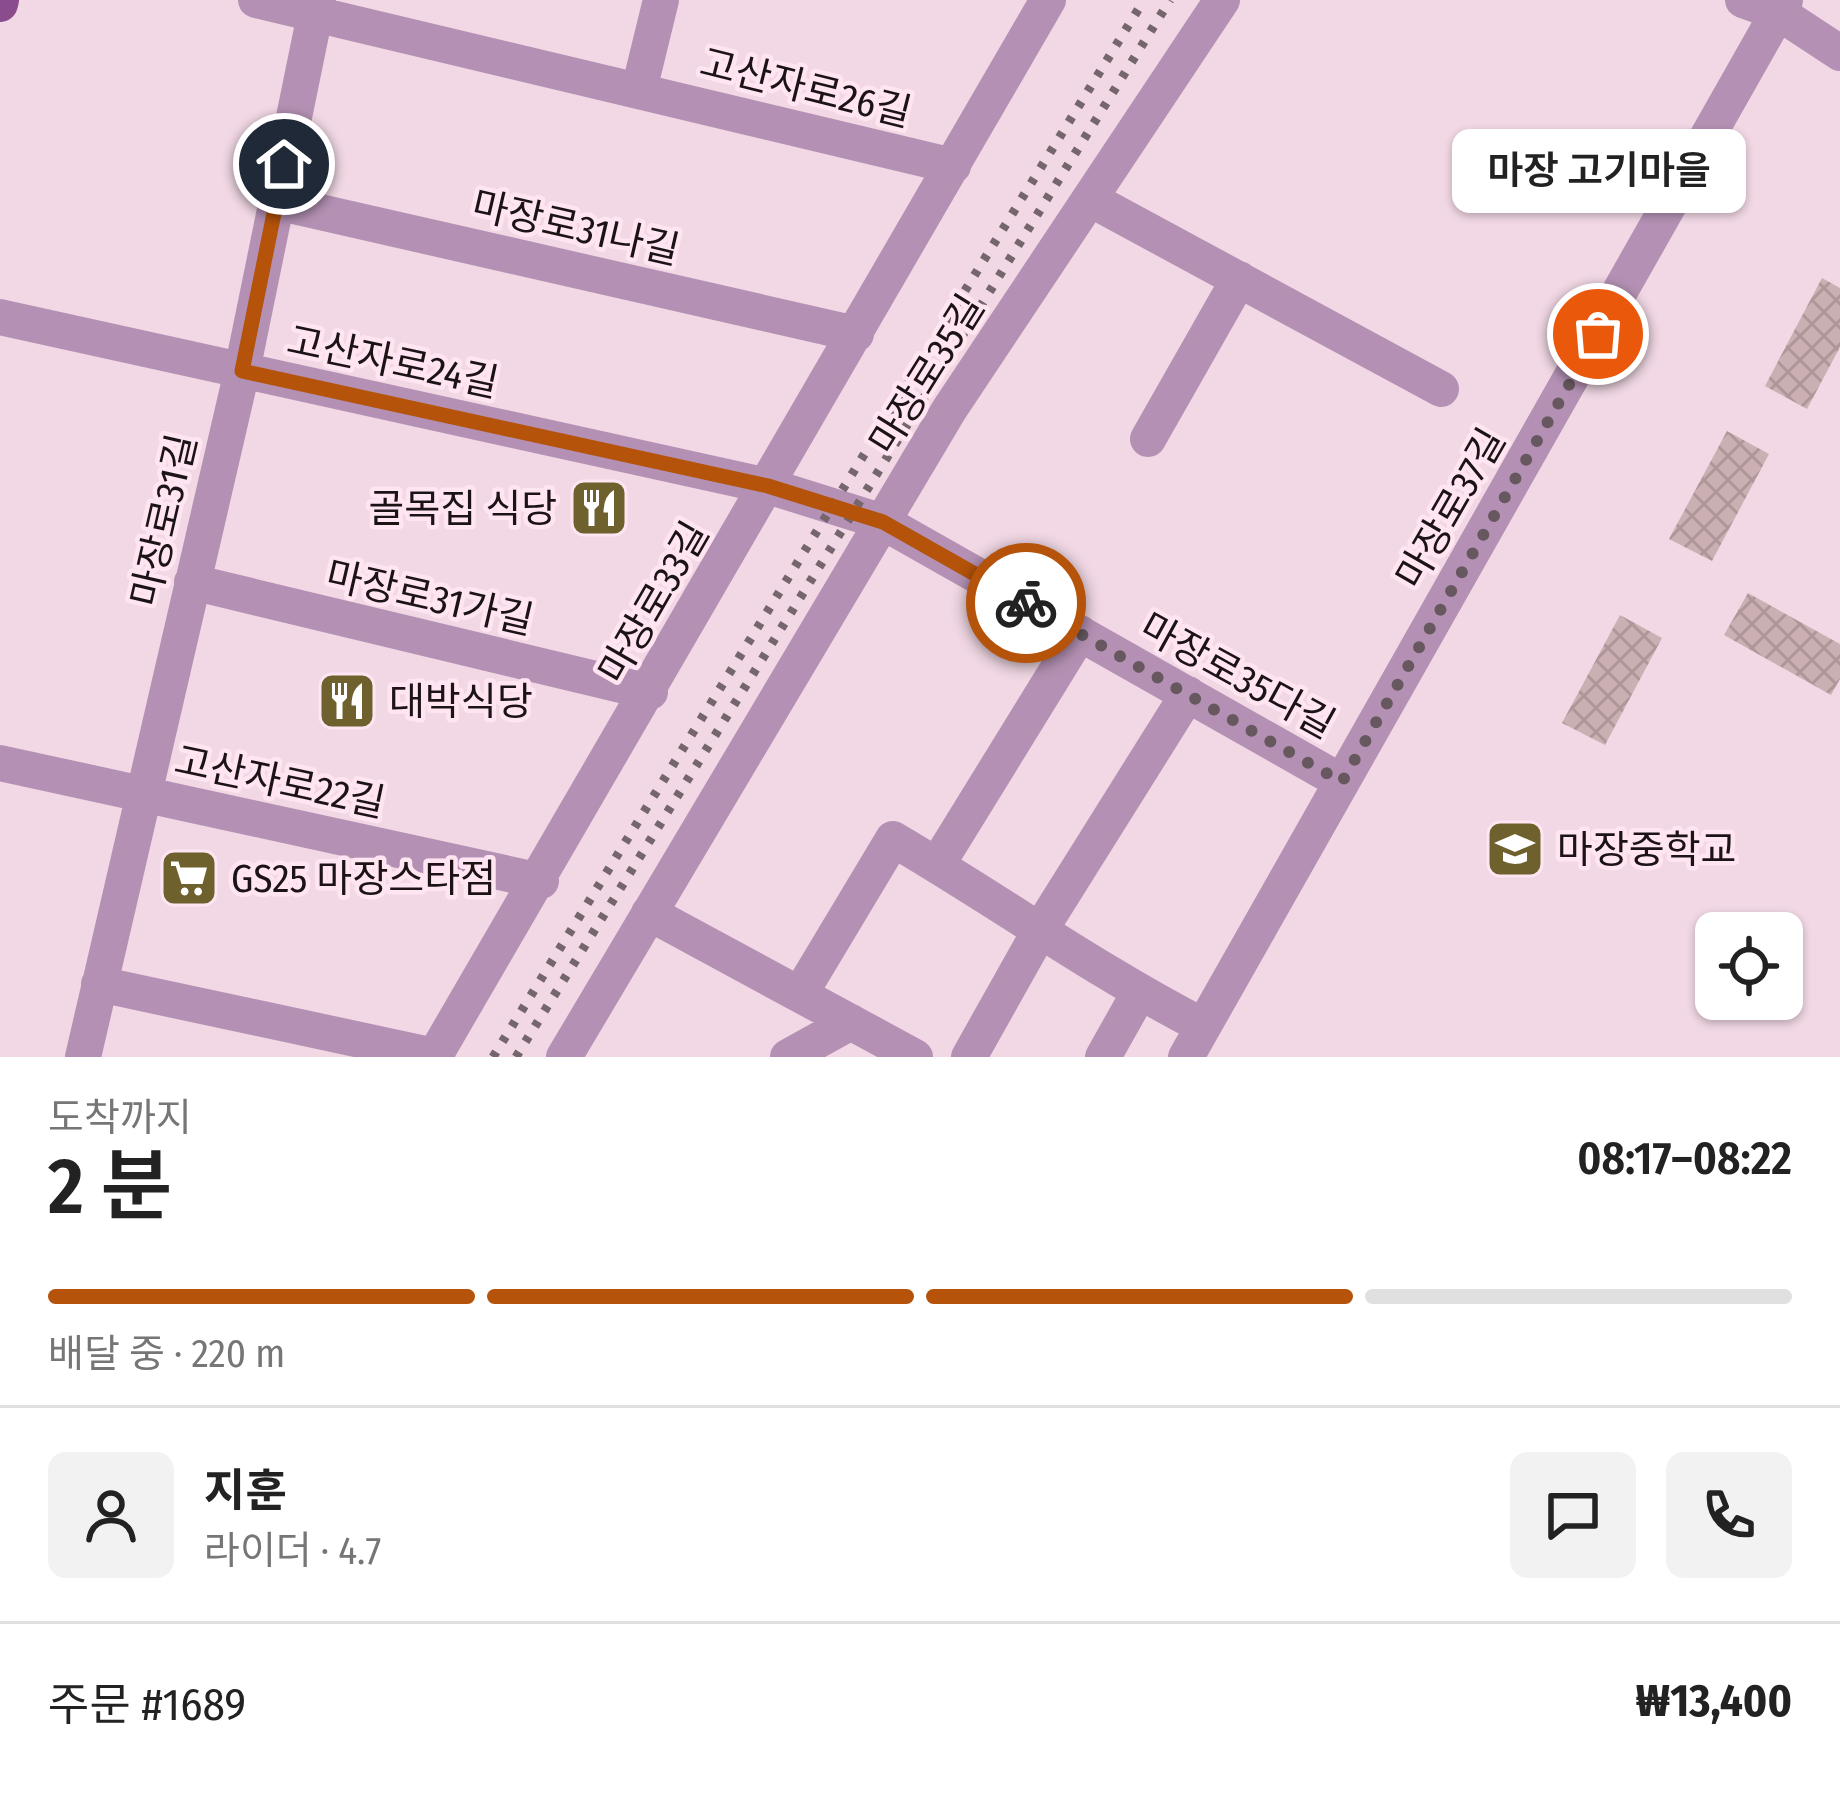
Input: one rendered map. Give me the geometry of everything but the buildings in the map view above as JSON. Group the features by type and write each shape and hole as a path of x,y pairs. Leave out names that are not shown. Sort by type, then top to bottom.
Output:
{"street":[{"name":"고산자로26길","path":"256,0 317,6 953,166"},
{"name":"고산자로26길","path":"639,90 661,0"},
{"name":"마장로33길","path":"435,1056 541,881 1048,0"},
{"name":"마장로35길","path":"571,1054 949,410 1222,0"},
{"path":"1743,0 1782,7 1840,53"},
{"name":"마장로31길","path":"83,1057 242,371 317,6"},
{"name":"마장로37길","path":"1195,1042 1782,7"},
{"path":"1090,199 1441,388"},
{"name":"마장로31나길","path":"277,202 856,334"},
{"path":"1148,439 1239,279"},
{"name":"고산자로24길","path":"0,317 768,486"},
{"name":"마장로35다길","path":"768,486 883,522 1342,782"},
{"name":"마장로31가길","path":"191,583 650,692"},
{"path":"937,865 1080,634"},
{"path":"969,1057 1042,927 1188,694"},
{"name":"고산자로22길","path":"0,764 541,881"},
{"path":"800,994 893,839 1042,927 1138,993 1195,1042"},
{"path":"649,914 915,1057"},
{"path":"99,983 435,1056"},
{"path":"1103,1057 1138,993"},
{"path":"788,1057 850,1022"}],"railway":[{"path":"493,1057 1144,0"},
{"path":"516,1057 1170,0"}],"way so far":[{"path":"1026,603 1342,782 1598,334"}],"place":[{"name":"마장 고기마을","path":"1598,334"},
{"name":"골목집 식당","path":"599,508"},
{"name":"대박식당","path":"347,701"},
{"name":"마장중학교","path":"1515,849"},
{"name":"GS25 마장스타점","path":"189,878"}],"route":[{"path":"284,164 242,371 768,486 883,522 1026,603"}]}
